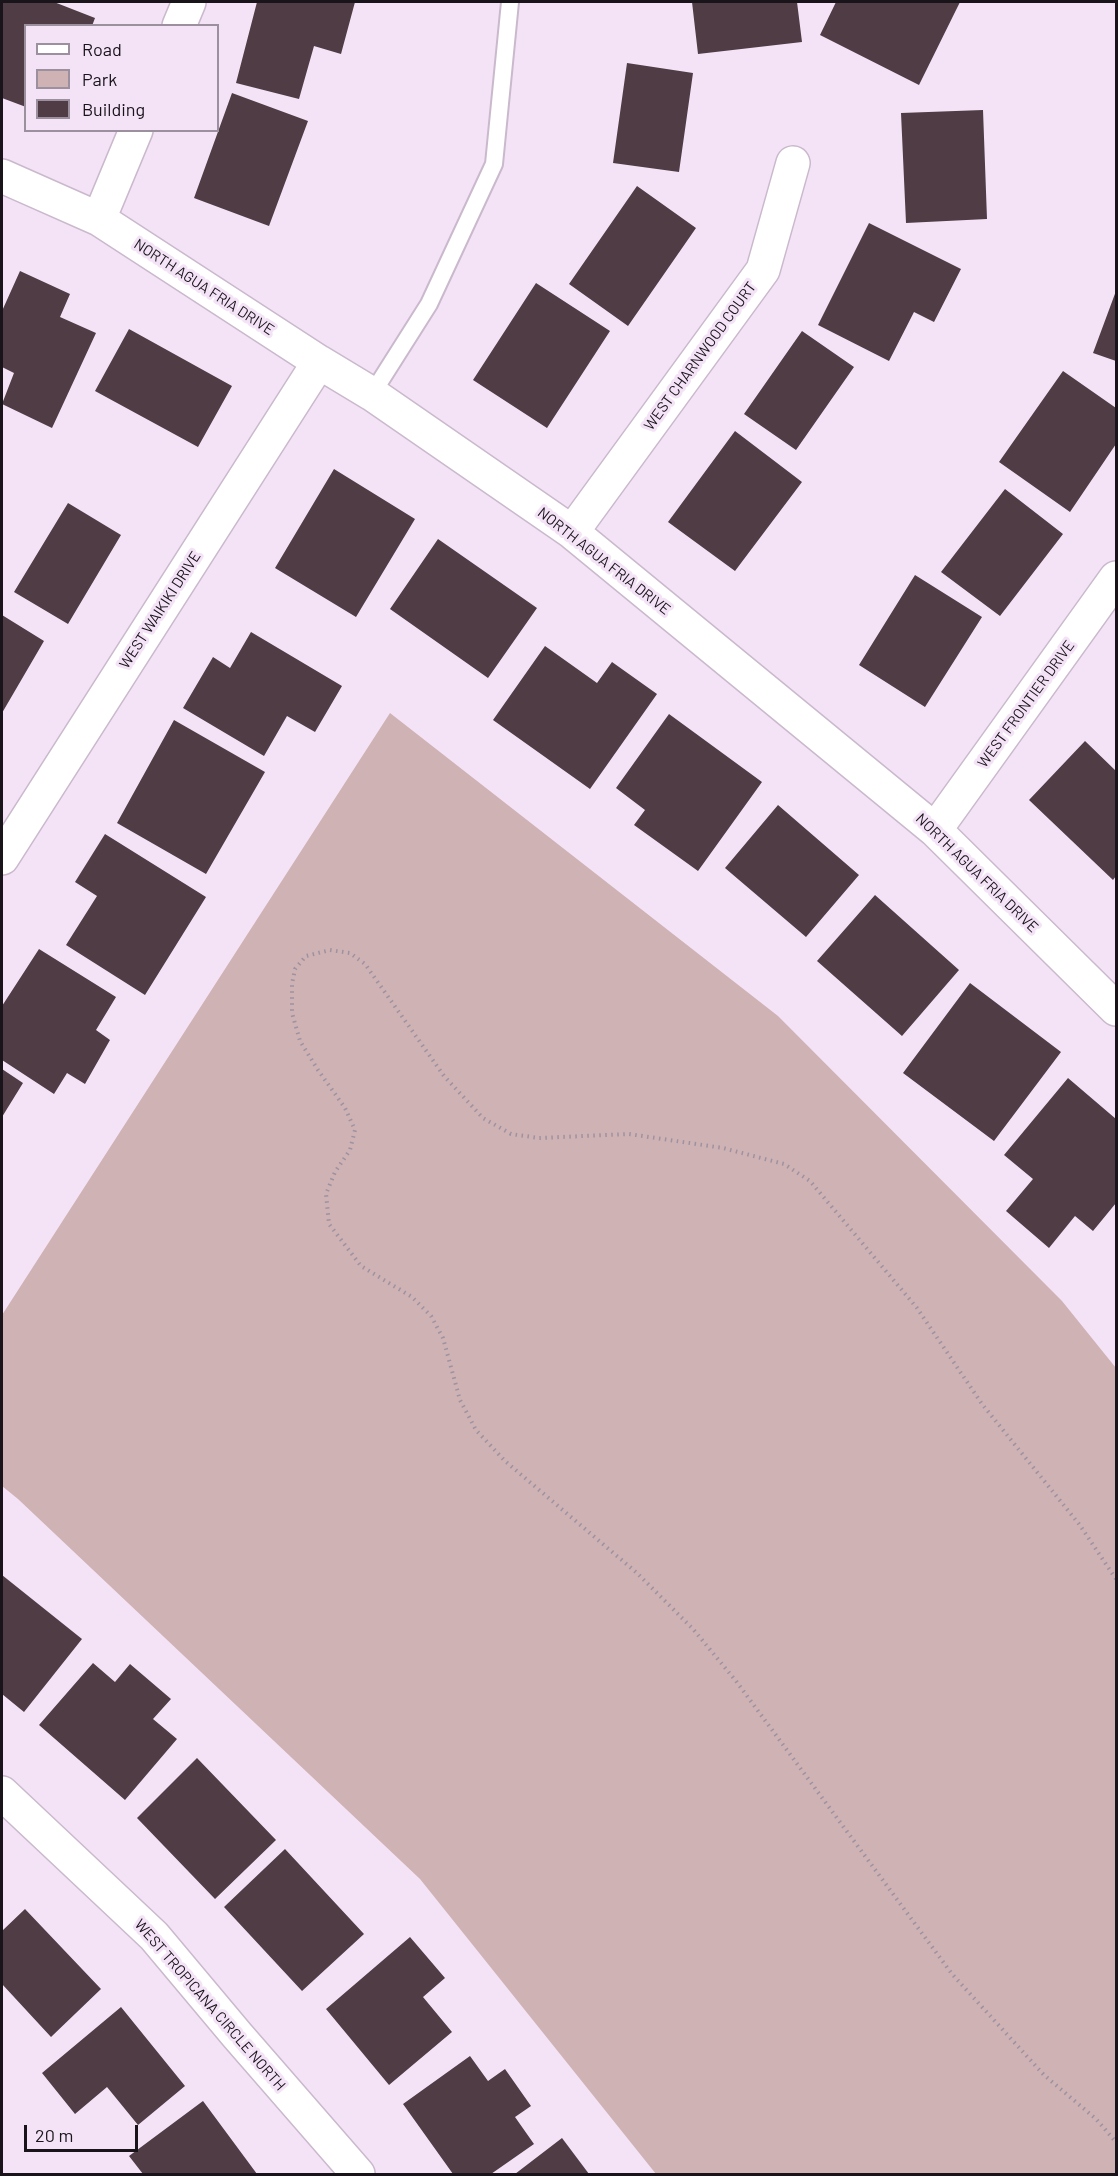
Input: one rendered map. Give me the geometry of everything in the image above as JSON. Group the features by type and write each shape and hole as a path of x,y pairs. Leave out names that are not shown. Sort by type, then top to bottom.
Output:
{"street":[{"path":"180,24 189,2"},
{"path":"99,219 135,132"},
{"name":"WEST CHARNWOOD COURT","path":"572,532 763,270 794,163"},
{"name":"NORTH AGUA FRIA DRIVE","path":"2,176 99,219 319,362 372,393 572,532 934,830 1116,1009"},
{"name":"WEST WAIKIKI DRIVE","path":"2,858 319,362"},
{"name":"WEST FRONTIER DRIVE","path":"934,830 1116,578"},
{"name":"WEST TROPICANA CIRCLE NORTH","path":"2,1793 154,1936 358,2175"}],"lane":[{"path":"372,393 429,304 494,164 510,2"}],"path":[{"path":"1116,1580 1079,1524 982,1404 917,1308 810,1181 784,1164 723,1148 629,1134 539,1138 511,1134 483,1118 444,1076 364,964 350,953 330,950 306,956 295,969 292,984 292,1013 300,1041 345,1108 355,1130 350,1150 335,1172 326,1194 329,1224 361,1266 412,1297 430,1316 443,1338 459,1400 476,1430 505,1461 638,1573 693,1629 736,1682 952,1974 1044,2075 1096,2119 1116,2142"}],"green space":[{"path":"390,713 778,1016 1062,1301 1116,1368 1116,2174 656,2174 420,1879 2,1486 2,1315"}],"building":[{"path":"2,2 54,2 95,18 93,24 24,24 24,106 2,98"},
{"path":"257,2 355,2 341,54 314,46 299,99 236,83"},
{"path":"692,2 797,2 802,42 698,54"},
{"path":"836,2 960,2 919,85 820,35"},
{"path":"627,63 693,73 679,172 613,163"},
{"path":"232,93 308,121 269,226 194,198"},
{"path":"983,110 987,219 906,223 901,113"},
{"path":"637,186 696,228 628,326 569,284"},
{"path":"869,223 961,269 934,322 914,312 889,361 818,325"},
{"path":"20,271 70,294 60,317 96,333 52,428 2,404 14,373 2,367 2,311"},
{"path":"536,283 610,331 547,428 473,380"},
{"path":"1116,291 1116,361 1093,353"},
{"path":"129,329 232,386 198,447 95,391"},
{"path":"802,331 854,367 796,450 744,414"},
{"path":"1063,371 1116,408 1116,444 1070,512 999,462"},
{"path":"735,431 802,482 735,571 668,522"},
{"path":"334,469 415,519 356,617 275,568"},
{"path":"1005,489 1063,534 1000,616 941,572"},
{"path":"68,503 121,535 68,624 14,592"},
{"path":"438,539 537,608 488,678 390,609"},
{"path":"915,575 982,617 925,707 859,665"},
{"path":"2,615 44,641 2,713"},
{"path":"251,632 342,686 315,732 287,716 264,756 183,708 213,657 230,668"},
{"path":"545,646 597,683 612,662 657,694 590,789 493,720"},
{"path":"669,714 762,782 698,871 634,825 645,810 616,788"},
{"path":"174,720 265,772 206,874 117,823"},
{"path":"1085,741 1116,771 1116,876 1113,880 1029,800"},
{"path":"778,805 859,875 806,937 725,868"},
{"path":"105,834 206,897 145,995 66,945 97,896 75,882"},
{"path":"875,895 959,970 902,1036 817,961"},
{"path":"39,949 116,997 96,1030 110,1040 85,1084 67,1073 54,1094 2,1060 2,1006"},
{"path":"970,983 1061,1052 994,1141 903,1073"},
{"path":"2,1069 23,1083 2,1117"},
{"path":"1068,1078 1116,1119 1116,1203 1093,1231 1075,1216 1049,1248 1006,1211 1033,1179 1004,1155"},
{"path":"2,1575 82,1639 24,1712 2,1694"},
{"path":"93,1663 115,1682 130,1664 171,1699 153,1719 177,1739 125,1800 39,1725"},
{"path":"197,1758 276,1840 215,1899 137,1818"},
{"path":"285,1849 364,1934 302,1991 224,1907"},
{"path":"25,1909 101,1989 51,2037 2,1984 2,1931"},
{"path":"410,1937 445,1978 423,1997 452,2032 389,2085 326,2009"},
{"path":"121,2007 185,2086 138,2125 107,2087 75,2114 42,2073"},
{"path":"470,2056 488,2081 505,2069 531,2106 515,2117 534,2144 491,2174 453,2174 403,2104"},
{"path":"203,2101 257,2174 143,2174 129,2156"},
{"path":"562,2138 589,2174 515,2174"}]}
